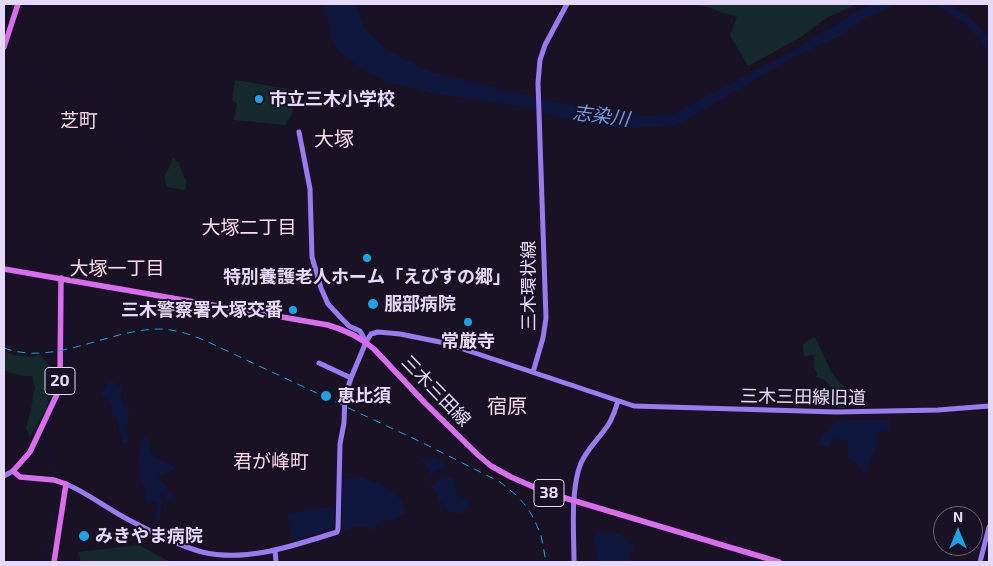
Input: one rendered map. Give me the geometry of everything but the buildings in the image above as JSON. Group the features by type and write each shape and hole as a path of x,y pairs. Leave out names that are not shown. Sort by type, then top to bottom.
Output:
{"main road":[{"path":"4,47 18,4"},
{"name":"三木三田線","path":"4,269 328,325 341,329 366,342 462,440 491,466 511,477 528,486 575,501 779,562"},
{"name":"20","path":"13,471 30,452 59,390 60,278"},
{"path":"13,471 20,477 54,480 66,484 54,562"}],"street":[{"name":"三木環状線","path":"533,372 543,338 546,318 538,88 540,60 545,45 567,4"},
{"path":"299,132 310,189 312,257 321,288 328,304 349,326 360,331 366,342"},
{"path":"66,484 81,490 128,520 169,540 209,553 248,555 275,550 338,531 340,444 344,423 345,396 366,342 371,334 378,332 420,337 618,401 610,421 591,446 582,462 576,482 574,562"},
{"path":"319,363 351,378"},
{"name":"三木三田線旧道","path":"618,401 634,406 652,407 836,412 930,410 989,406"},
{"path":"4,476 13,471"},
{"path":"980,562 989,527"},
{"path":"275,550 276,562"}],"green space":[{"path":"691,4 857,4 826,18 801,37 748,66 730,35 737,17"},
{"path":"235,80 295,90 292,114 285,125 234,120 237,103 232,101"},
{"path":"172,158 179,163 184,178 187,180 185,190 167,187 165,178"},
{"path":"814,337 831,371 845,387 848,406 845,408 838,408 838,398 825,380 816,377 814,355 804,356 803,344"},
{"path":"4,351 13,355 30,357 41,355 53,371 50,385 52,391 46,409 30,437 26,428 35,389 32,376 22,376 4,370"},
{"path":"139,545 168,561 81,562 78,552"}],"water":[{"name":"志染川","path":"323,4 355,4 364,27 388,51 428,71 555,102 648,116 673,114 791,52 870,4 898,4 863,19 840,36 796,56 676,125 619,129 567,119 524,107 430,93 384,82 339,51 330,37 329,25"},
{"path":"932,4 950,4 969,17 989,37 989,52 968,26 945,10"},
{"path":"110,380 121,387 122,403 129,411 127,429 129,440 127,443 123,443 119,433 118,421 112,414 108,400 101,394"},
{"path":"840,419 889,420 889,430 877,433 877,448 867,467 866,474 864,474 862,468 848,458 848,441 832,439 829,447 818,445 822,435"},
{"path":"143,437 150,441 149,452 165,463 175,467 174,470 159,475 159,479 175,497 169,501 162,494 160,495 162,502 160,523 155,519 157,502 149,504 144,501 147,493 141,482 139,457"},
{"path":"429,456 437,458 447,467 431,474 429,483 428,467 418,460"},
{"path":"360,477 382,485 394,492 399,497 406,512 390,522 387,519 380,520 376,524 376,529 372,530 371,527 357,526 344,532 342,491 344,478"},
{"path":"445,477 455,480 457,494 462,499 469,501 470,504 460,514 447,511 446,506 438,498 436,491 429,486 429,483 432,486"},
{"path":"334,507 334,522 330,529 293,540 287,515 308,509"},
{"path":"597,530 601,533 619,534 634,546 628,555 630,562 597,562 595,541"}],"waterway":[{"path":"4,66 72,94 89,96 97,89 109,95 117,126 142,149 159,158"},
{"path":"4,246 56,260 62,263 64,268"},
{"path":"49,472 51,455 46,442 48,429 60,396 70,394 70,371 66,357 66,285"},
{"path":"47,555 46,551 54,507"}],"railway":[{"path":"4,348 24,353 43,353 63,350 122,334 162,329 201,339 423,443 500,482 516,495 527,507 534,519 541,535 546,562"}],"place":[{"name":"市立三木小学校","path":"259,99"},
{"name":"特別養護老人ホーム「えびすの郷」","path":"367,258"},
{"name":"服部病院","path":"373,304"},
{"name":"三木警察署大塚交番","path":"293,310"},
{"name":"常厳寺","path":"468,322"},
{"name":"恵比須","path":"326,396"},
{"name":"みきやま病院","path":"84,536"}],"district":[{"name":"芝町","path":"79,121"},
{"name":"大塚","path":"334,139"},
{"name":"大塚二丁目","path":"249,228"},
{"name":"大塚一丁目","path":"117,269"},
{"name":"宿原","path":"507,406"},
{"name":"君が峰町","path":"271,462"}]}
